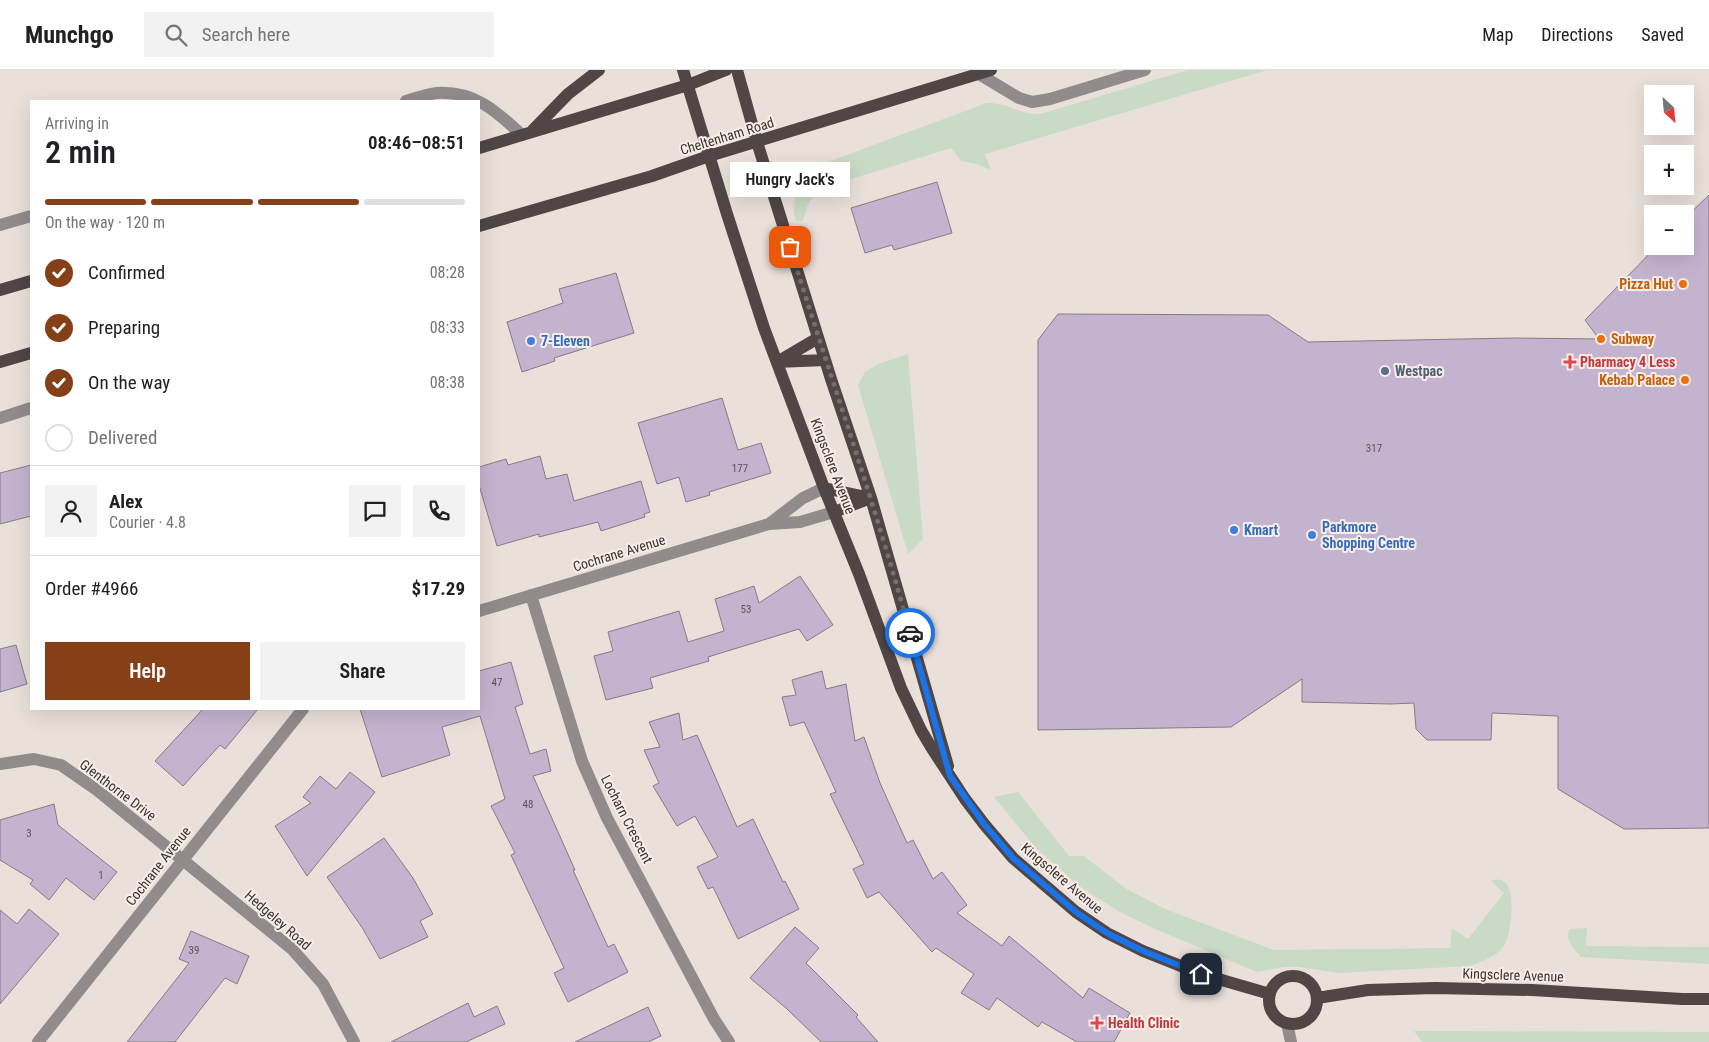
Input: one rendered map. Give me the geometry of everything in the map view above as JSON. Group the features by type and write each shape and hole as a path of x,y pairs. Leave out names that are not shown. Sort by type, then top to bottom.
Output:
{"main road":[{"path":"527,133 568,94 599,70"},
{"name":"Kingsclere Avenue","path":"683,70 758,309 777,362 901,688 920,730 984,824 1013,858 1076,912 1107,933 1143,951 1201,974 1270,994"},
{"path":"480,148 688,84 726,70"},
{"name":"Kingsclere Avenue","path":"737,70 757,142 818,338 871,498 950,776"},
{"name":"Cheltenham Road","path":"480,228 985,72"},
{"path":"0,290 30,281"},
{"path":"777,362 818,338"},
{"path":"0,362 30,352"},
{"path":"777,362 825,360"},
{"path":"824,488 871,498"},
{"path":"834,512 871,498"},
{"path":"1298,976 1304,978 1313,986 1317,1004 1311,1016 1300,1023 1287,1023 1281,1021 1273,1012 1270,1006 1270,994 1272,988 1280,980 1286,977 1298,976"},
{"name":"Kingsclere Avenue","path":"1317,998 1368,990 1435,988 1532,990 1709,999"}],"street":[{"name":"Cheltenham Road","path":"985,72 1019,98 1029,102 1036,102 1145,70"},
{"path":"410,100 435,93 451,94 477,100"},
{"path":"480,102 494,109 527,133"},
{"path":"0,225 30,216"},
{"path":"0,418 30,408"},
{"name":"Cochrane Avenue","path":"769,524 803,498 824,488"},
{"name":"Cochrane Avenue","path":"480,611 769,524 800,522 834,512"},
{"name":"Locharn Crescent","path":"531,595 582,761 607,818 714,1019 729,1042"},
{"name":"Cochrane Avenue","path":"38,1042 302,710"},
{"name":"Glenthorne Drive","path":"0,764 34,759 61,765 97,790 182,859"},
{"name":"Hedgeley Road","path":"182,859 292,949 323,984 354,1042"},
{"path":"1287,1023 1292,1042"}],"green space":[{"path":"1188,70 1267,70 985,154 991,170 977,164 961,161 951,148 826,187 810,201 803,221 796,221 794,211 795,194 803,178 817,166 987,103 1001,104 1026,113 1040,114"},
{"path":"908,354 923,539 908,554 858,385 865,372 878,364"},
{"path":"1018,792 1069,856 1084,856 1125,888 1165,909 1274,950 1450,948 1452,928 1468,939 1504,893 1491,881 1500,880 1506,884 1512,903 1508,937 1502,948 1494,955 1469,966 1339,973 1299,967 1284,967 1257,972 1155,929 1118,911 1079,886 1035,847 994,797"},
{"path":"1587,928 1586,946 1709,947 1709,964 1581,957 1571,945 1567,936 1570,929"},
{"path":"1414,1031 1709,1032 1709,1042 1422,1042"}],"building":[{"path":"937,182 952,233 894,250 892,245 865,253 851,208"},
{"path":"1709,195 1709,828 1624,829 1558,789 1558,716 1492,713 1491,740 1427,740 1416,729 1414,703 1302,702 1302,679 1231,727 1038,730 1038,340 1058,314 1268,315 1308,342 1515,338 1599,339 1585,320 1648,255 1694,255 1694,209"},
{"path":"616,273 634,333 554,358 555,361 522,372 507,322 563,303 559,289"},
{"path":"722,398 738,450 761,443 771,473 709,492 710,495 686,502 679,477 657,484 638,423"},
{"path":"540,456 546,479 567,474 574,501 641,481 650,512 644,514 645,517 601,531 598,522 539,537 539,534 497,546 480,488 480,467 506,459 508,465"},
{"path":"30,465 30,516 0,524 0,473"},
{"path":"800,576 833,625 807,641 799,629 708,657 709,661 650,678 653,688 606,700 594,656 613,651 608,632 679,611 688,642 724,631 715,599 754,586 759,603"},
{"path":"16,645 27,684 0,692 0,649"},
{"path":"511,662 523,704 515,707 530,754 546,749 551,771 533,776 608,947 614,944 628,972 568,1002 554,973 564,968 511,855 515,853 491,806 505,799 480,716 442,727 450,755 382,777 360,710 480,710 480,671"},
{"path":"822,671 826,689 846,684 855,741 864,737 880,783 907,843 913,840 933,879 942,872 967,905 957,913 1002,946 1009,936 1083,998 1089,988 1130,1013 1114,1042 1077,1042 1042,1022 1038,1027 997,998 989,1010 961,993 974,974 936,948 932,952 879,892 867,898 853,869 864,864 830,794 836,792 804,722 790,726 782,697 796,695 792,680"},
{"path":"202,710 257,710 225,749 220,745 183,786 155,761"},
{"path":"679,713 683,740 697,735 737,827 753,819 783,882 785,881 799,909 738,939 713,887 708,889 697,867 718,857 695,816 677,826 653,786 659,783 644,750 660,747 649,722"},
{"path":"350,772 375,792 307,876 275,826 311,803 303,797 320,776 336,789"},
{"path":"54,804 58,825 117,872 94,900 66,878 49,900 30,884 33,880 0,860 0,820"},
{"path":"384,838 413,878 433,914 420,921 428,937 380,959 363,929 327,877"},
{"path":"29,909 59,934 0,1004 0,910 17,924"},
{"path":"795,927 819,948 806,963 858,1015 856,1017 878,1042 821,1042 786,1008 750,978"},
{"path":"191,931 249,956 237,984 225,978 175,1042 127,1042 189,963 179,959"},
{"path":"468,1003 474,1017 497,1006 505,1024 466,1042 391,1042"},
{"path":"648,1007 661,1036 648,1042 575,1042"}],"way so far":[{"path":"790,247 831,379 871,498 910,633"}],"place":[{"name":"Hungry Jack's","path":"790,247"},
{"name":"Pizza Hut","path":"1683,284"},
{"name":"Subway","path":"1601,339"},
{"name":"7-Eleven","path":"531,341"},
{"name":"Pharmacy 4 Less","path":"1570,362"},
{"name":"Westpac","path":"1385,371"},
{"name":"Kebab Palace","path":"1685,380"},
{"name":"Kmart","path":"1234,530"},
{"name":"Parkmore Shopping Centre","path":"1312,535"},
{"name":"Health Clinic","path":"1097,1023"}],"route":[{"path":"910,633 950,776 965,800 1013,858 1076,912 1107,933 1143,951 1201,974"}]}
